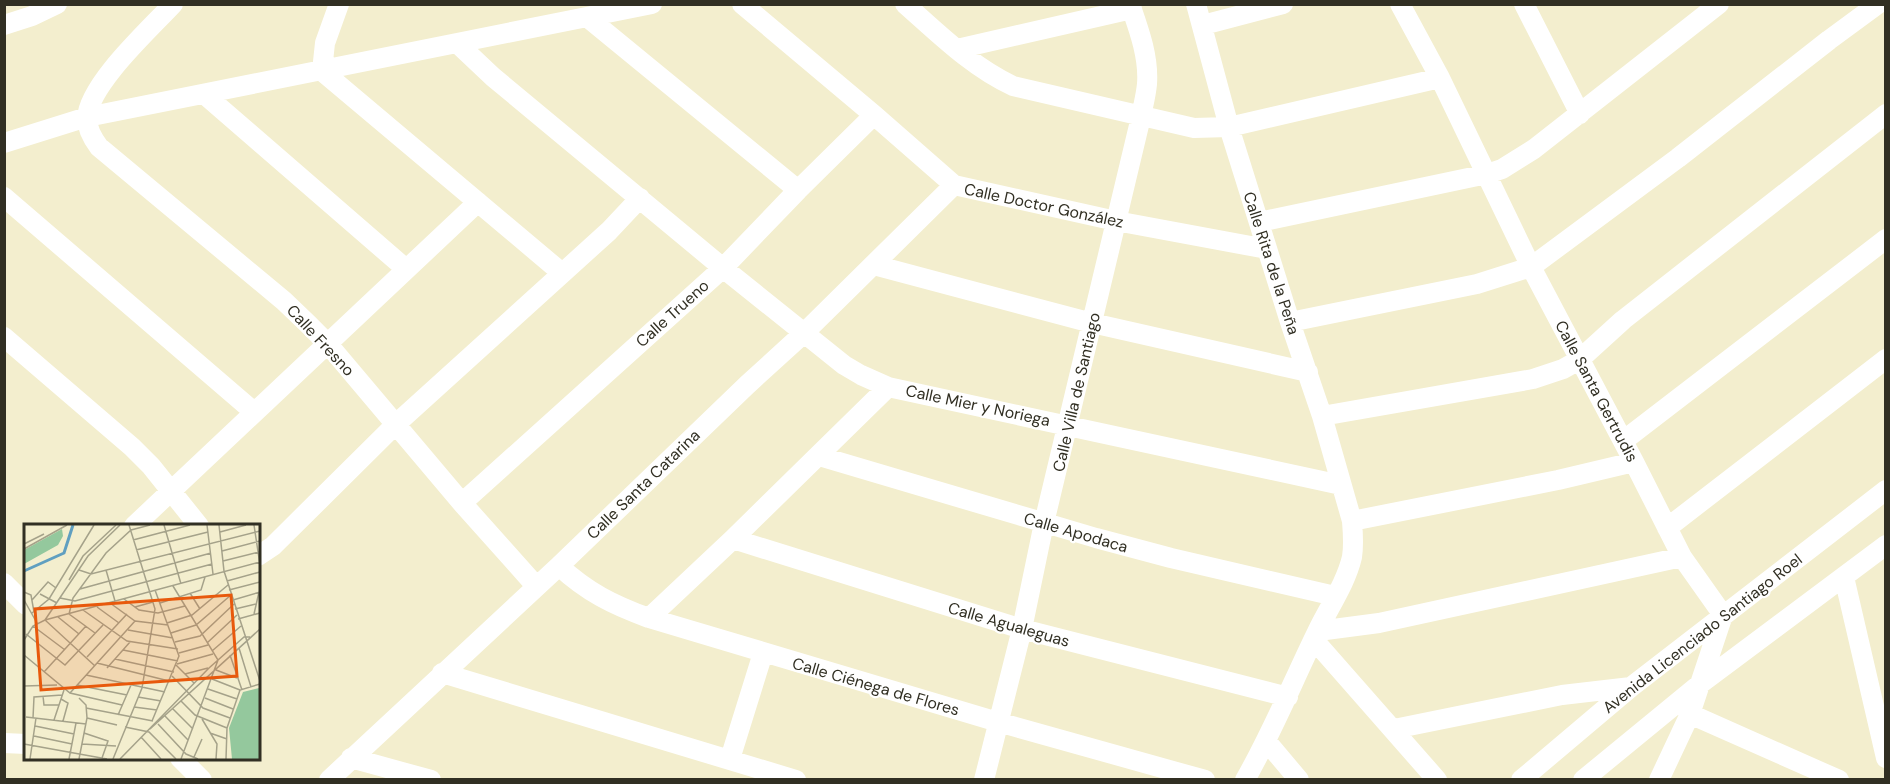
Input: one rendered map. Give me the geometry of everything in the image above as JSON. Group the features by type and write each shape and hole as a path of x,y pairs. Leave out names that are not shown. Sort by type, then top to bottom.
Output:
{"street":[{"path":"4,25 32,16 57,4"},
{"path":"87,117 91,102 105,80 121,59 173,4"},
{"path":"322,71 325,44 339,4"},
{"path":"5,140 87,117 652,4"},
{"name":"Calle Doctor González","path":"742,4 954,185 1116,221 1267,249"},
{"path":"905,4 957,49 996,78 1013,86 1194,128 1229,127 1440,78"},
{"name":"Calle Rita de la Peña","path":"1196,4 1229,127 1290,322 1323,416 1352,521 1352,555 1347,575 1316,635 1267,742 1245,780"},
{"path":"1203,25 1282,4"},
{"name":"Calle Santa Gertrudis","path":"1400,4 1440,78 1531,267 1634,462 1666,528 1682,557 1723,615"},
{"path":"1524,4 1580,114"},
{"path":"1259,222 1502,169 1518,161 1580,114 1719,4"},
{"path":"1290,322 1477,284 1531,267 1678,158 1878,4"},
{"path":"957,49 1131,7"},
{"name":"Calle Villa de Santiago","path":"984,780 1022,629 1044,523 1141,117 1147,84 1147,65 1131,7"},
{"path":"587,17 798,190"},
{"name":"Calle Mier y Noriega","path":"457,43 493,77 723,268 861,375 888,387 1068,424 1341,485"},
{"path":"322,71 562,273"},
{"path":"204,94 406,269"},
{"path":"1323,416 1533,379 1563,369 1580,360 1623,320 1886,114"},
{"name":"Calle Trueno","path":"462,503 723,268 874,115"},
{"name":"Calle Fresno","path":"87,117 92,137 99,147 284,301 327,343 462,503 536,586"},
{"name":"Calle Santa Catarina","path":"329,780 804,333 954,185"},
{"path":"4,197 254,412"},
{"path":"260,555 273,546 396,424 609,231 640,198"},
{"path":"136,524 478,202"},
{"path":"1623,441 1886,239"},
{"path":"874,266 1092,323 1308,372"},
{"path":"4,337 132,447 197,524"},
{"path":"1666,528 1886,359"},
{"path":"649,618 888,387"},
{"name":"Calle Apodaca","path":"819,456 1171,558 1335,596"},
{"path":"1352,521 1558,480 1634,462"},
{"name":"Avenida Licenciado Santiago Roel","path":"1521,780 1631,687 1886,490"},
{"name":"Calle Agualeguas","path":"733,539 1022,629 1288,697"},
{"path":"1583,780 1700,684 1886,544"},
{"path":"1437,780 1316,635 1682,557"},
{"name":"Calle Ciénega de Flores","path":"559,566 573,579 607,601 649,618 998,722 1204,780"},
{"path":"1844,577 1886,758"},
{"path":"4,583 24,603"},
{"path":"1659,780 1690,714 1723,615"},
{"path":"730,759 763,653"},
{"path":"442,673 796,780"},
{"path":"1394,729 1562,695 1631,687"},
{"path":"1690,714 1839,780"},
{"path":"1267,742 1299,780"},
{"path":"4,743 24,744"},
{"path":"351,758 431,780"},
{"path":"181,760 202,780"}]}
